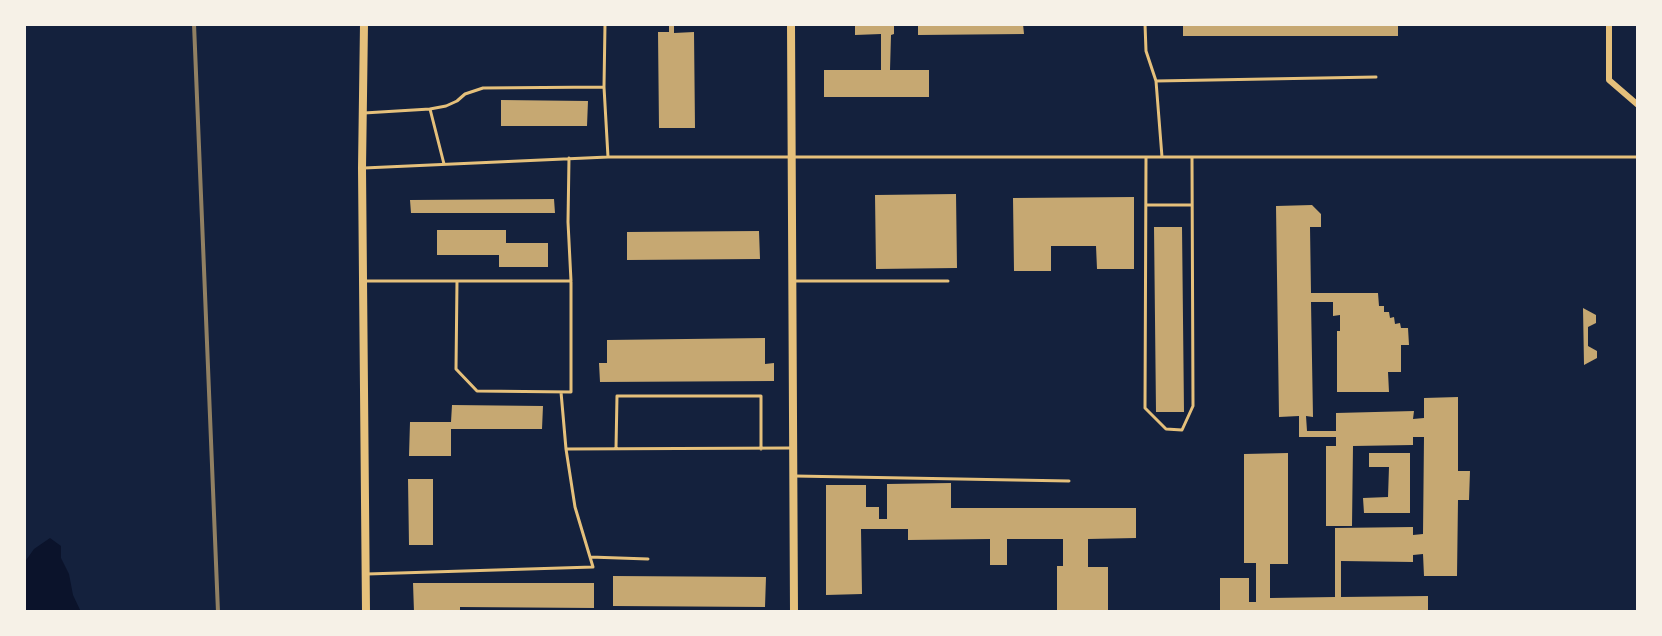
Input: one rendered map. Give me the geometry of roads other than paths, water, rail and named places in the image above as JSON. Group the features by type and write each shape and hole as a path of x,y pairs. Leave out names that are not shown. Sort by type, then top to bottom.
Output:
{"main road":[{"path":"364,24 362,168 366,612"}],"street":[{"path":"791,24 794,612"},
{"path":"1609,24 1610,80 1638,105"}],"lane":[{"path":"605,24 604,87 608,157"},
{"path":"1145,24 1146,51 1156,81 1162,157"},
{"path":"1156,81 1376,77"},
{"path":"364,113 446,106 465,94 483,88 604,87"},
{"path":"430,109 444,164"},
{"path":"362,168 608,157 1638,157"},
{"path":"1146,157 1145,408 1166,429 1182,430 1193,406 1192,157"},
{"path":"457,280 456,369 477,391 571,392 569,158"},
{"path":"1146,206 1192,205"},
{"path":"363,281 571,281"},
{"path":"792,281 948,281"},
{"path":"365,574 593,567 575,507 566,449 561,392"},
{"path":"616,448 617,396 761,396 761,448"},
{"path":"566,449 793,448"},
{"path":"793,476 1069,481"},
{"path":"590,557 648,559"}],"water":[{"path":"50,538 61,546 61,558 69,574 73,595 81,612 24,612 24,563 34,549"}],"railway":[{"path":"194,24 218,612"}]}
